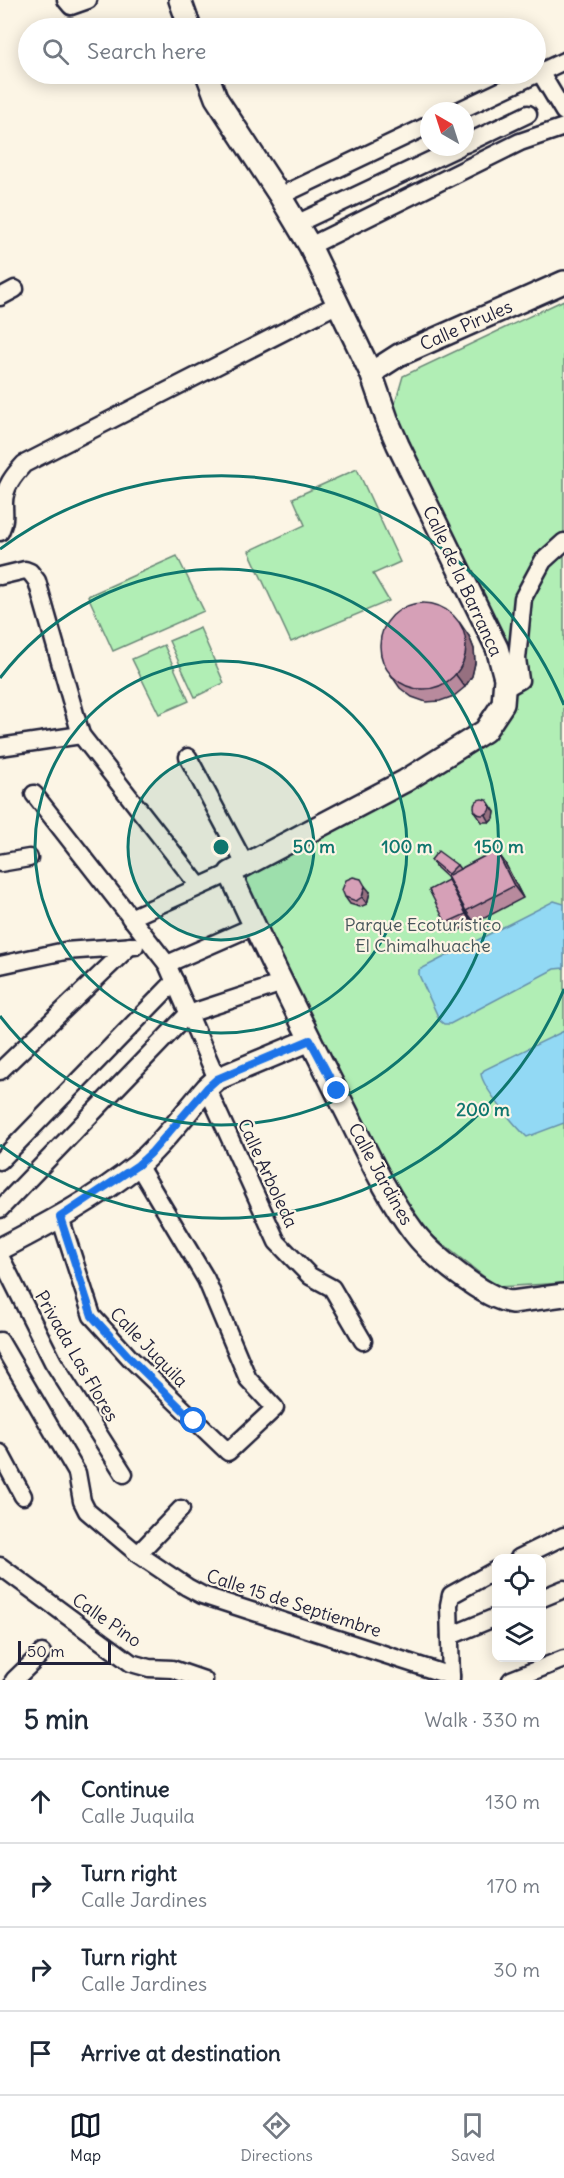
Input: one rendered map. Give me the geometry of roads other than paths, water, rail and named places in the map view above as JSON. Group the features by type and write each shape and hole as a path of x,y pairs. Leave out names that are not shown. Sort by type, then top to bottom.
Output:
{"main road":[{"path":"180,0 186,18"},
{"name":"Calle de la Barranca","path":"211,84 216,98 310,246 371,373 388,422 497,648 505,678 502,704 485,731 405,781 238,869"},
{"name":"Calle Pirules","path":"371,373 399,355 564,282"},
{"path":"0,1249 60,1217 138,1165 212,1083 310,1040 254,926 238,869"},
{"name":"Calle Jardines","path":"310,1040 391,1198 415,1233 460,1276 503,1301 564,1295"}],"street":[{"path":"66,0 71,6 88,0"},
{"path":"546,69 564,61"},
{"path":"546,82 564,112"},
{"path":"474,103 515,84"},
{"path":"474,140 528,114"},
{"path":"310,246 520,142 564,127"},
{"path":"280,196 420,129"},
{"path":"296,224 440,156"},
{"path":"0,532 5,520 4,503 8,485 24,464 338,304"},
{"path":"504,689 519,680 517,659 523,598 543,561 564,542"},
{"path":"0,576 25,570 30,572 37,581 81,735 199,886"},
{"path":"0,747 81,735"},
{"path":"130,918 238,869 188,758"},
{"name":"Calle Arboleda","path":"33,794 167,964 188,1014 212,1083 277,1242 310,1276 332,1288 363,1341"},
{"path":"0,863 29,858"},
{"path":"167,964 254,926"},
{"path":"0,965 65,951 151,945"},
{"path":"1,1070 130,946"},
{"path":"0,1161 175,981"},
{"path":"0,1209 188,1014 283,983"},
{"name":"Calle Juquila","path":"60,1217 92,1316 130,1358 228,1452 274,1408 248,1379 206,1279 138,1165"},
{"name":"Privada Las Flores","path":"0,1256 53,1362 124,1474"},
{"name":"Calle 15 de Septiembre","path":"0,1341 77,1473 82,1501 87,1510 138,1554 202,1595 451,1678"},
{"path":"0,1453 23,1496"},
{"path":"138,1554 180,1509"},
{"path":"527,1554 564,1536"},
{"name":"Calle Pino","path":"0,1566 131,1663 149,1668 172,1669 204,1680"},
{"path":"451,1678 449,1605 451,1595 492,1572"},
{"path":"546,1596 564,1589"},
{"path":"450,1636 492,1619"},
{"path":"14,1680 42,1653"},
{"path":"511,1680 564,1659"}],"water":[{"path":"554,901 564,904 564,968 554,969 450,1024 440,1021 419,975 419,970"},
{"path":"564,1031 564,1123 527,1137 493,1097 481,1074 484,1070"}],"park label":[{"name":"Parque Ecoturístico El Chimalhuache","path":"423,934"}]}
